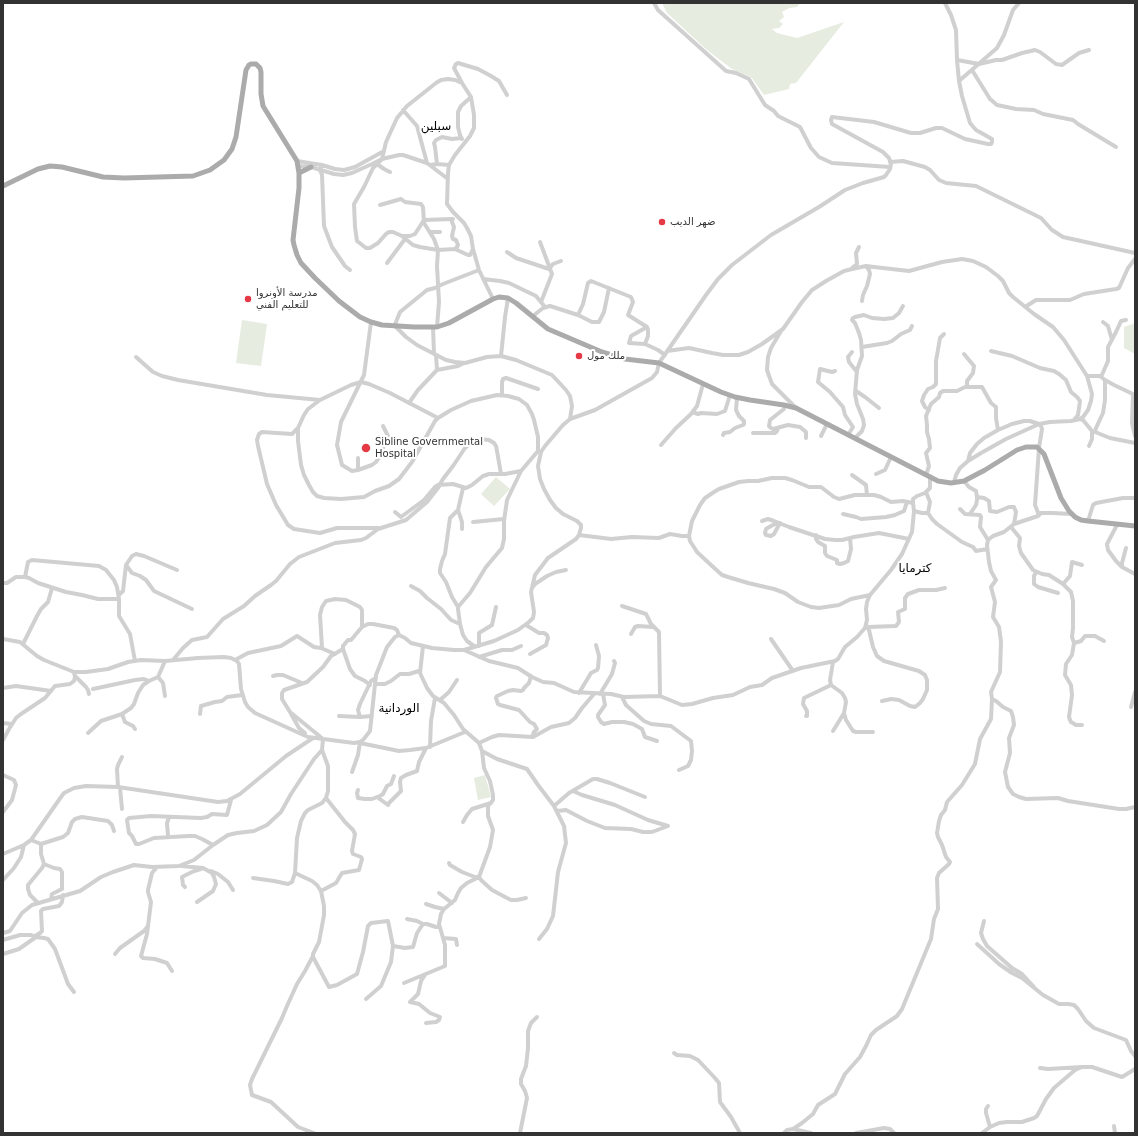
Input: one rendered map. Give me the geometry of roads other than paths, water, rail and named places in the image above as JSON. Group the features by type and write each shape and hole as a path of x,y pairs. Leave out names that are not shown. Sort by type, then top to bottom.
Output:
{"main road":[{"path":"3,186 38,169 50,166 62,167 103,177 124,178 193,176 210,170 224,160 232,149 236,137 246,70 251,64 256,64 260,68 261,72 263,106 298,163 298,201 293,240 297,255 315,278 357,316 371,322 395,326 435,327 449,323 493,299 499,297 508,298 544,326 602,352 625,359 659,363 737,398 796,408 938,481 964,481 1023,447 1034,446 1040,448 1044,454 1061,498 1072,514 1081,520 1135,526"},
{"path":"299,173 311,167"}],"street":[{"path":"654,3 658,10 726,71 749,78 766,105 778,116 800,127 811,148 819,157 832,163 890,164 903,161 925,167 939,180 946,183 976,186 1041,218 1052,230 1063,237 1135,253"},
{"path":"458,607 470,593 486,567 502,548 507,500 522,471 563,425 570,419 595,410 652,378 657,372 659,363 714,285 732,266 772,235 845,190 884,177 889,173 889,158 883,152 832,124 831,118 835,116 867,121 910,133 920,133 936,128 942,128 965,139 988,144 992,142 992,139 976,130 970,123 959,81 956,30 945,3"},
{"path":"959,81 997,48 1007,29 1012,14 1019,3"},
{"path":"957,60 979,64 1002,60 1035,50 1056,64 1062,65 1079,53 1089,50"},
{"path":"493,299 479,270 471,236 467,228 448,204 449,164 470,136 474,128 471,97 454,68 456,64 458,63 478,69 491,76 499,81 507,95"},
{"path":"972,70 990,99 997,105 1016,109 1034,110 1043,114 1073,120 1116,147"},
{"path":"462,83 455,80 441,80 412,101 397,118 386,142 382,159 371,172 354,204 355,227 357,241 366,248 370,248 378,243 389,232 393,232 413,245 420,247 438,250 455,249 468,256 473,249"},
{"path":"461,138 458,127 458,112 461,106 471,97"},
{"path":"403,110 417,126 429,164"},
{"path":"437,164 434,143 436,140 442,137 452,139 461,138 466,141"},
{"path":"361,169 384,151"},
{"path":"356,169 370,162 404,155 429,164 448,179"},
{"path":"370,162 371,172"},
{"path":"298,163 321,168 334,174 356,169 365,169 371,172"},
{"path":"304,164 311,167 321,168"},
{"path":"377,164 390,172"},
{"path":"429,164 449,164"},
{"path":"321,168 324,226 332,246 345,266 350,270"},
{"path":"380,205 401,199 405,202 421,204 423,207 424,223 438,250 437,266 439,302 435,327 435,355 437,370"},
{"path":"424,220 459,218"},
{"path":"452,219 454,227 452,236 458,245 455,249"},
{"path":"387,263 404,238 416,234 424,220"},
{"path":"430,232 440,232"},
{"path":"540,242 552,277 541,302"},
{"path":"852,269 857,264 856,253 859,246"},
{"path":"507,252 516,258 549,268"},
{"path":"796,408 772,384 767,370 768,357 771,348 783,329 812,290 844,272 866,266 909,271 950,260 967,259 986,267 1003,281 1009,293 1025,307 1053,327 1064,340 1087,376 1092,394 1091,401 1084,417 1080,419 1039,424 1006,439 968,461 958,470 954,482"},
{"path":"1025,307 1036,300 1070,300 1084,294 1119,288 1128,268 1135,260"},
{"path":"549,268 553,264 562,261"},
{"path":"862,301 870,274 866,266"},
{"path":"465,363 452,362 435,355 417,345 395,326 399,314 427,290 479,270"},
{"path":"483,279 500,280 509,283 536,296 544,307"},
{"path":"578,315 583,304 588,283 591,281 631,297 632,302 628,314 647,327 648,336 645,344"},
{"path":"533,316 544,307 550,306 578,315 592,322 599,322 604,312 609,288"},
{"path":"501,356 508,298"},
{"path":"855,438 862,432 864,425 857,404 856,391 857,372 861,359 861,336 852,320 853,318 864,315 872,318 893,318 899,313 903,306"},
{"path":"1126,320 1121,321 1108,347 1108,361 1103,379 1105,400 1103,413 1095,432 1110,438 1135,443"},
{"path":"371,322 365,372 340,422 337,445 342,464 352,471 372,465 376,462 382,452 384,443 388,442 388,436 383,426"},
{"path":"1103,322 1108,326 1112,340"},
{"path":"862,347 892,341 901,334 910,330 912,326"},
{"path":"647,327 631,336 628,342 630,344 645,344 666,353 689,348 723,355 744,354 755,349 783,329"},
{"path":"929,410 925,407 922,401 928,388 933,387 936,384 936,361 940,338 944,334"},
{"path":"991,351 1012,356 1059,374 1066,380 1071,392 1080,401 1078,415 1073,420"},
{"path":"852,352 848,357 849,362 857,372"},
{"path":"964,354 974,366 974,373 967,381 967,387"},
{"path":"409,403 418,390 437,370 458,366 488,357 501,356 508,357 554,377 566,390 571,399 572,406 570,419"},
{"path":"136,357 153,372 178,380 261,394 320,400"},
{"path":"835,371 832,372 820,369 818,382 830,392 843,407 846,417 853,427 848,435"},
{"path":"1087,376 1096,376 1114,386 1134,394 1132,402 1132,423 1135,436"},
{"path":"502,395 502,382 503,379 506,378 538,389"},
{"path":"292,434 298,428 308,409 320,400 361,382 365,382 382,389 438,418"},
{"path":"661,445 698,404 703,384"},
{"path":"882,701 892,699 899,700 915,707 923,699 927,690 927,680 925,675 918,671 884,661 876,656 870,630 867,626 866,605 870,595 899,559 909,539 912,532 914,511 912,503 913,499 930,488 928,476 929,466 926,453 930,449 926,416 931,404 939,397 940,392 942,391 957,391 965,387 981,387 991,403 996,407 998,430"},
{"path":"856,391 879,408"},
{"path":"298,428 301,465 304,475 314,494 320,497 330,498 362,497 389,486 399,479 412,462 438,418 456,407 492,396 502,395 519,399 524,402 532,414 540,452 539,470 544,489 556,508 563,514 576,520 581,528 576,539 551,556 535,575 532,588 534,612 531,620 526,625 504,638 464,650 447,650 411,643 399,635 395,629 378,624 371,624 362,627 351,640 348,640 343,646 343,649 330,657 307,682 284,690 282,693 282,699 300,730 314,738"},
{"path":"693,411 698,414 716,414 725,411 730,395"},
{"path":"723,435 744,424 744,421 738,416 736,410 737,398"},
{"path":"307,399 308,409"},
{"path":"784,405 784,409 772,418 769,426 771,428 778,428 788,425 800,427 806,432 806,438"},
{"path":"1080,419 1083,420 1092,431 1092,439 1089,446"},
{"path":"968,461 970,453 977,444 998,430 1024,421 1039,424 1042,429 1035,505 1036,508 1038,513 1072,514"},
{"path":"821,436 827,424"},
{"path":"753,433 775,433 778,428"},
{"path":"298,441 292,434 262,432 259,434 257,440 267,484 276,505 288,525 294,529 320,533 337,528 380,528 408,519 427,502 467,445 480,439 494,442 501,474"},
{"path":"876,474 885,470 891,457"},
{"path":"358,458 358,470"},
{"path":"463,488 472,485 489,474 522,471"},
{"path":"852,474 866,485 867,495"},
{"path":"870,595 851,599 839,605 819,608 811,607 798,602 785,593 774,589 722,575 697,552 690,542 689,536 692,521 703,500 719,489 739,482 758,481 772,478 785,478 809,487 823,488 831,495 839,499 855,495 867,495 881,497 891,502 903,501 912,503"},
{"path":"964,481 969,487 976,491 978,500 970,514"},
{"path":"395,512 401,517 424,500 435,487 441,484 457,484 463,488"},
{"path":"462,529 462,522 458,510 463,488"},
{"path":"926,492 930,502 928,513 937,524 976,551 987,549"},
{"path":"977,497 984,498 989,501 990,510 992,512 1014,507 1016,512 1013,525 1020,538 1019,546 1021,553 1033,570 1049,575 1064,584 1070,591 1073,601 1072,639 1074,643 1072,655 1066,664 1065,675 1071,684 1072,695 1069,718 1070,721 1078,726 1082,725"},
{"path":"1088,521 1093,505 1096,503 1118,498 1135,498"},
{"path":"842,514 861,519 895,516 904,511 907,502"},
{"path":"784,1133 802,1123 813,1114 818,1105 835,1094 844,1074 860,1057 876,1030 894,1019 902,1009 932,934 934,919 938,909 937,878 939,873 950,862 946,857 938,837 938,821 945,810 947,802 965,781 975,764 980,739 991,718 991,692 1000,672 1001,642 999,627 993,614 995,602 991,587 996,580 990,568 987,549 988,540 980,526 980,515 964,514 960,509"},
{"path":"458,510 450,518 450,527 447,536 445,554 440,571 458,607 461,631 467,641 476,646"},
{"path":"914,511 928,513"},
{"path":"988,540 1013,525 1038,516 1041,513"},
{"path":"473,522 504,519"},
{"path":"762,521 768,519 816,536 835,540 879,533 909,539"},
{"path":"1117,524 1107,546 1110,553 1122,567 1135,574"},
{"path":"173,660 192,640 207,637 223,619 244,606 271,585 290,564 299,557 335,543 361,540 380,528"},
{"path":"579,535 611,539 632,537 659,538 670,534 689,536"},
{"path":"816,536 818,542 825,546 825,554 837,560 837,563 840,564 848,561 851,549 850,538"},
{"path":"1122,567 1126,548"},
{"path":"119,597 123,591 126,565 132,556 136,554 177,570"},
{"path":"25,577 28,562 32,560 99,566 106,570 114,580 117,587 119,597 119,616 130,634 135,661"},
{"path":"1064,584 1070,576 1071,563 1073,562 1082,565"},
{"path":"126,565 132,574 140,576 146,580 154,591 192,609"},
{"path":"532,588 535,584 547,576 566,570"},
{"path":"1036,572 1034,576 1034,584 1038,587 1058,593"},
{"path":"3,583 7,583 16,577 25,577 30,578 38,584 98,599 119,597"},
{"path":"411,586 423,593 451,620 460,624"},
{"path":"23,644 41,609 48,602 52,588"},
{"path":"464,650 495,663 518,668 543,682 554,683 579,693 622,696 660,696 679,705 688,705 713,698 733,695 750,687 762,685 772,678 807,666 834,662 838,659 845,647 867,626 896,626 898,622 898,612 905,609 905,599 908,594 919,590 936,590 945,588"},
{"path":"322,648 320,615 322,607 326,601 346,600 360,607 362,610 362,627"},
{"path":"622,606 646,614 650,623 659,634 658,654 660,696"},
{"path":"476,646 479,633 492,625 496,607"},
{"path":"526,625 544,633 548,638 546,645 530,654"},
{"path":"631,634 634,627 653,627"},
{"path":"360,717 359,707 376,678 387,647 395,637 399,635"},
{"path":"235,660 253,651 281,646 297,636 312,646 322,648 335,654"},
{"path":"1074,643 1081,641 1085,636 1096,636 1104,641"},
{"path":"3,639 17,641 44,660 75,674 86,687 89,694"},
{"path":"771,639 793,671"},
{"path":"579,693 591,673 598,668 599,656 596,644"},
{"path":"404,983 446,965 440,918 444,909 455,900 461,888 479,876 492,839 493,830 488,816 488,806 493,800 493,795 490,781 484,768 482,751 479,743 465,732 440,700 435,698 429,692 419,671 423,646"},
{"path":"479,657 502,650 512,650 521,646"},
{"path":"343,649 350,669 355,676 372,685 385,684 400,674 409,674 419,671"},
{"path":"75,674 108,669 147,659 173,660 224,657 235,660 239,664 242,695 246,705 255,713 305,736 399,750 410,750 428,747 465,732"},
{"path":"88,733 101,721 129,710 133,706 142,685 158,677 165,660"},
{"path":"614,661 615,663 612,674 602,694 605,705 598,717 604,724 624,722 638,726 642,729 645,737 657,741"},
{"path":"833,731 844,713 846,706 845,698 842,693 831,684 830,680 834,662"},
{"path":"3,740 12,724 21,714 45,698 55,686 72,683 75,680 75,674"},
{"path":"273,676 283,675 302,683"},
{"path":"531,676 529,683 523,690 508,691 497,696 496,698 500,705 520,710 530,722 534,724 537,730 534,732 532,737"},
{"path":"158,677 163,683 165,696"},
{"path":"93,689 135,680 144,679 149,681"},
{"path":"440,700 449,692 458,680"},
{"path":"806,716 807,711 803,704 802,697 831,684"},
{"path":"352,772 358,755 360,743 370,731 372,716 372,685"},
{"path":"3,688 16,686 51,691"},
{"path":"1131,708 1135,692"},
{"path":"479,743 494,736 500,735 532,737 551,727 572,721 594,694"},
{"path":"200,714 201,706 222,701 227,697 242,695"},
{"path":"622,696 626,705 646,722 671,726 691,741 691,760 688,766 679,770"},
{"path":"377,797 388,804 401,791 401,778 417,771 419,762 428,747 435,698"},
{"path":"992,699 1011,711 1013,717 1014,724 1009,738 1010,753 1005,772 1008,787 1013,794 1026,799 1058,798 1119,809 1135,807"},
{"path":"290,712 310,730 324,739"},
{"path":"844,713 846,720 853,731 873,732"},
{"path":"122,714 125,722 133,726 135,729"},
{"path":"339,716 372,716"},
{"path":"642,729 646,722"},
{"path":"3,723 12,724"},
{"path":"3,854 24,845 31,840 61,797 69,790 86,786 119,788 218,802 231,800 286,756 314,738"},
{"path":"179,866 194,860 213,845 228,836 237,833 250,832 271,822 282,809 314,759 322,750 324,739"},
{"path":"253,878 288,884 292,882 295,873 297,838 302,821 308,810 320,805 326,798 329,771 322,750"},
{"path":"482,751 497,760 527,769 554,806 564,826 566,843 558,872 553,916 540,939"},
{"path":"122,757 117,769 122,810"},
{"path":"3,775 14,780 16,786 12,800 3,812"},
{"path":"358,790 358,798 372,799 383,794 391,784 394,776"},
{"path":"554,806 573,791 590,780 595,779 622,787 645,797"},
{"path":"557,811 566,810 605,828 652,832 668,826 648,820 615,805 573,791"},
{"path":"321,891 336,882 342,873 359,870 362,859 361,857 353,854 352,851 355,834 354,830 345,822 326,798"},
{"path":"213,845 192,836 168,836 154,838 136,844 129,833 127,820 129,818 150,816 204,818 212,814 228,815 231,800"},
{"path":"463,822 472,809 491,803"},
{"path":"31,840 41,844 65,836 68,833 72,822 79,817 108,822 112,825 114,831"},
{"path":"168,836 167,826 169,817"},
{"path":"38,903 30,895 28,885 44,864 41,854 41,844"},
{"path":"3,880 14,868 21,857 24,845"},
{"path":"449,863 462,872 475,877 479,876"},
{"path":"44,864 60,869 62,872 62,889 52,894 51,899"},
{"path":"3,933 10,931 26,909 38,903 80,891 101,876 135,865 206,868 218,874 228,882 233,890"},
{"path":"157,867 152,873 148,890 151,902 147,934 141,956 143,958 155,959 167,963 172,971"},
{"path":"185,887 183,885 182,877 203,868 212,873 216,880 213,890 197,902"},
{"path":"295,873 317,885 321,891 324,915 319,942 292,995 250,1085 252,1096 271,1102 298,1127 314,1133"},
{"path":"479,876 481,880 492,890 507,898 517,900 526,898"},
{"path":"439,893 452,903"},
{"path":"3,954 19,949 40,933 42,930 41,911 43,909 59,906 62,902 61,896"},
{"path":"426,904 444,909"},
{"path":"407,920 440,927"},
{"path":"313,955 328,986 331,987 337,985 358,974 368,926 370,923 388,921 392,946 391,962 383,982 378,989 366,999"},
{"path":"984,921 981,932 987,946 1012,968 1022,974 1036,989"},
{"path":"392,946 405,948 413,947 417,933 423,924"},
{"path":"115,954 120,948 144,931 148,926"},
{"path":"3,940 20,935 31,935 48,939 55,949 68,984 74,992"},
{"path":"443,938 456,939 457,945"},
{"path":"977,944 1004,967 1022,978 1043,995 1059,1004 1075,1006 1086,1021 1094,1028 1126,1040 1135,1056"},
{"path":"425,974 421,981 418,994 410,1002 419,1004 430,1013 440,1017 436,1022 426,1023"},
{"path":"520,1133 527,1098 521,1084 521,1079 526,1066 528,1031 531,1023 537,1017"},
{"path":"674,1053 677,1055 690,1056 698,1060 715,1078 719,1083 720,1102 740,1133"},
{"path":"982,1133 999,1123 1022,1122 1034,1118 1037,1116 1054,1088 1075,1070 1082,1067"},
{"path":"1040,1068 1092,1067 1122,1077 1135,1069"},
{"path":"988,1106 986,1113 990,1127"},
{"path":"1114,1126 1115,1133"},
{"path":"856,1133 884,1128 890,1129 894,1133"},
{"path":"793,1129 811,1133"}],"place":[{"name":"ضهر الديب","path":"662,222"},
{"name":"مدرسة الأونروا للتعليم الفني","path":"248,299"},
{"name":"ملك مول","path":"579,356"},
{"name":"Sibline Governmental Hospital","path":"366,448"}],"district":[{"name":"سبلين","path":"436,127"},
{"name":"كترمايا","path":"915,569"},
{"name":"الوردانية","path":"399,709"}]}
